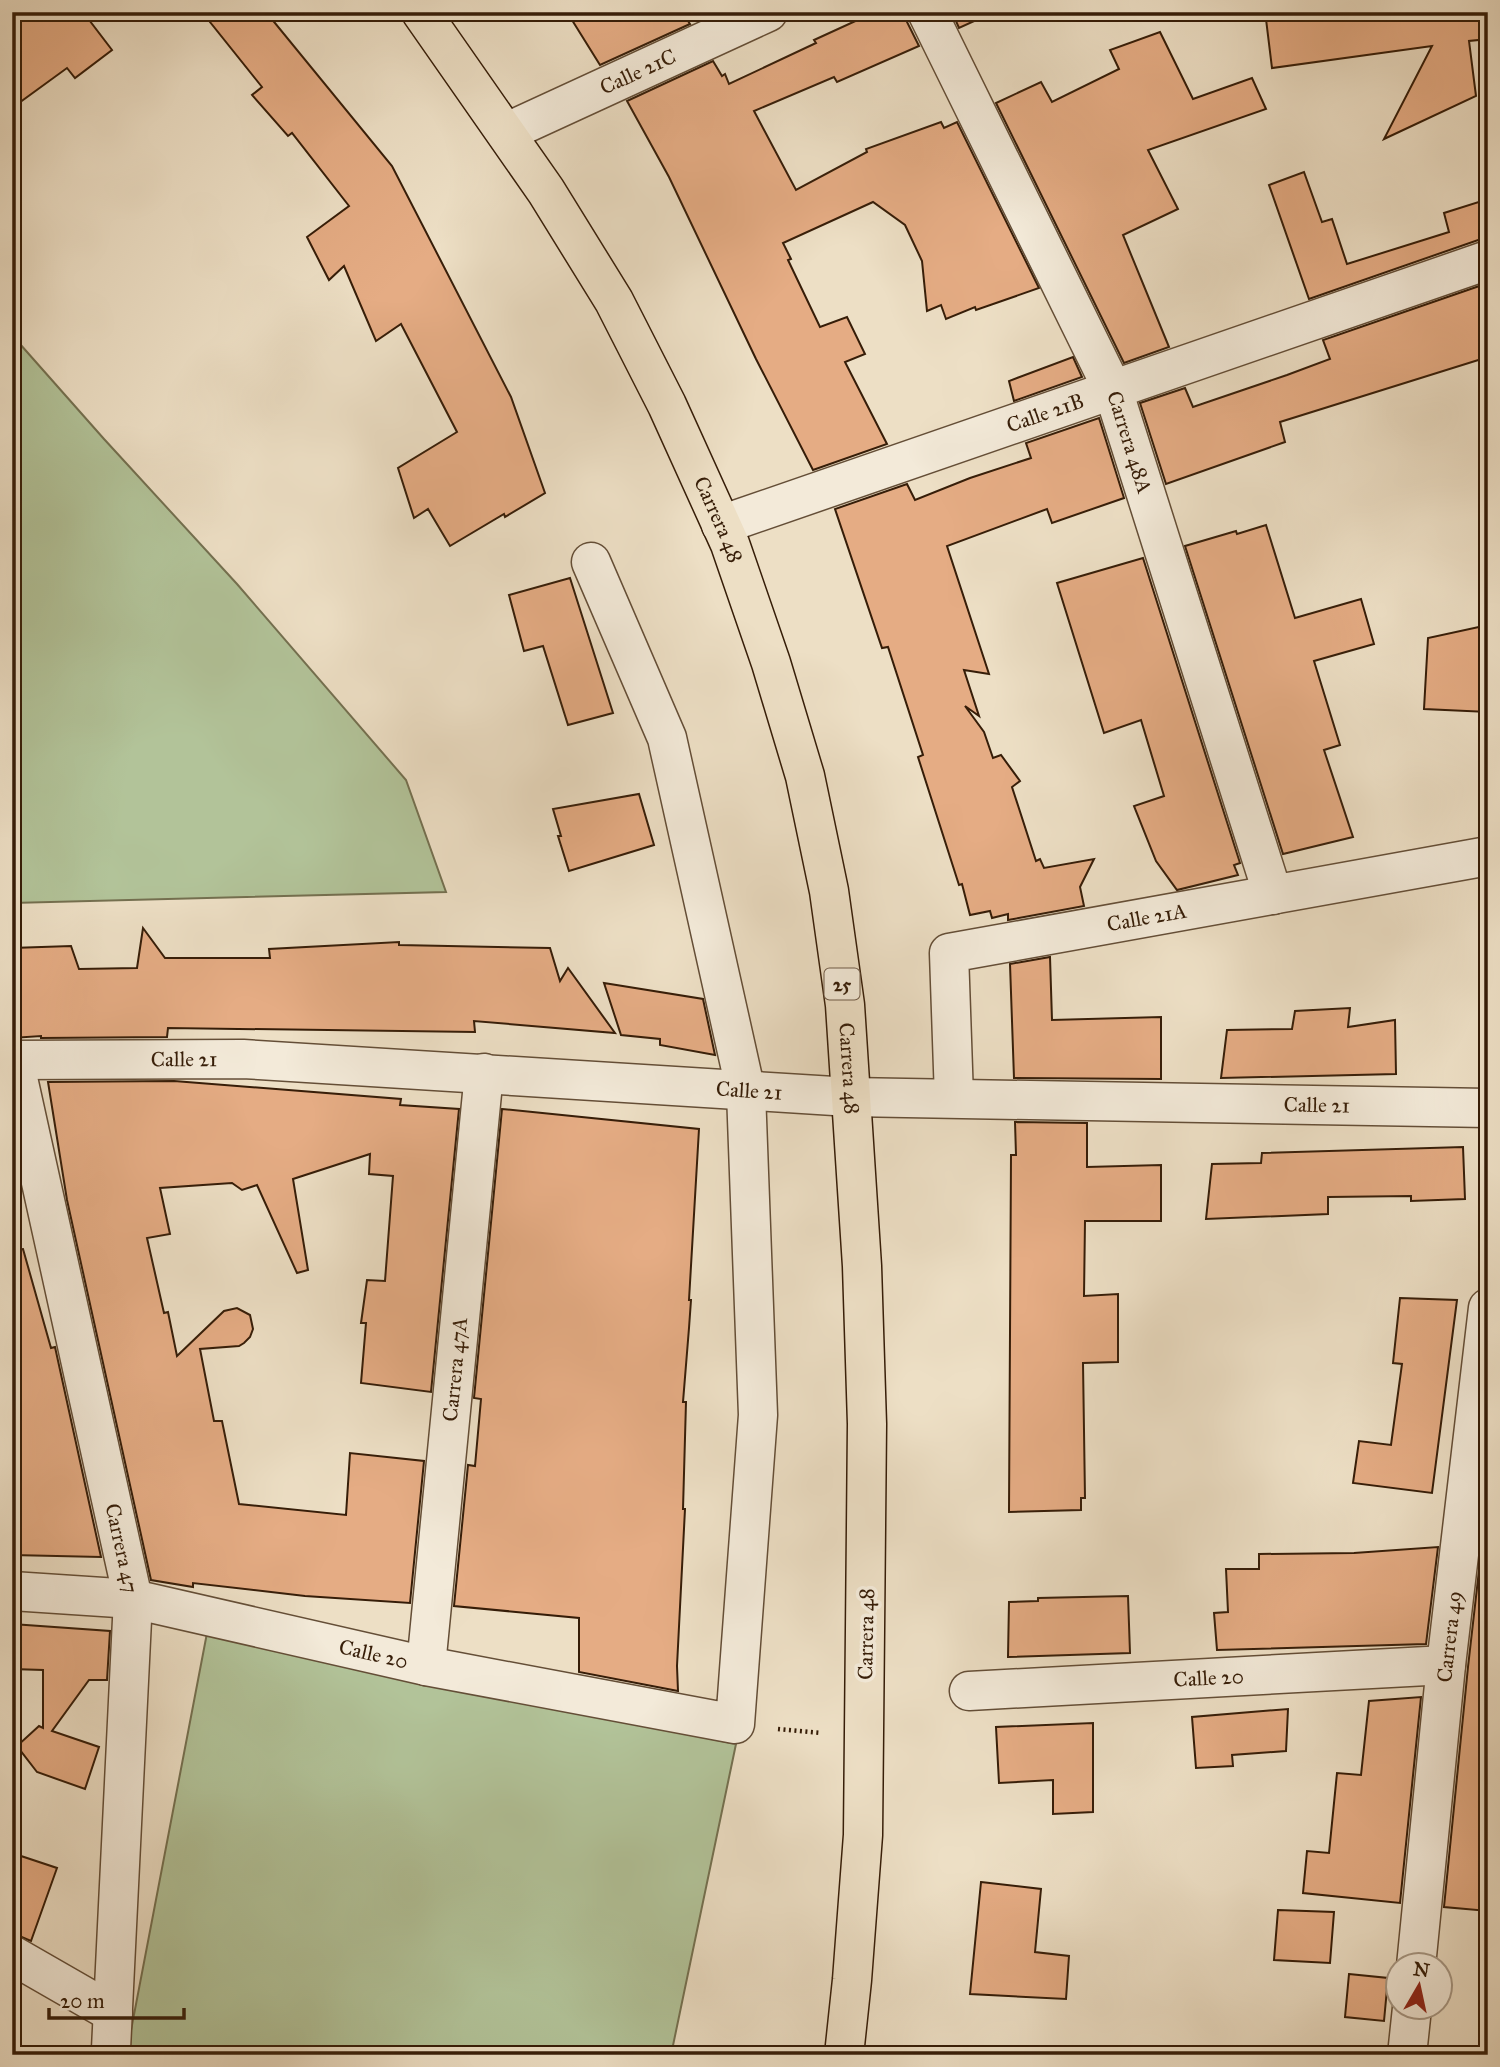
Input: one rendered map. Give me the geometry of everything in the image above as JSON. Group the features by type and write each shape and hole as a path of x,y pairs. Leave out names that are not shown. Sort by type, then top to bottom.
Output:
{"highway":[{"name":"Carrera 48","path":"421,12 546,191 614,301 667,405 730,544 771,663 805,776 829,891 845,1005 862,1266 867,1424 863,1835 844,2055"}],"street":[{"name":"Calle 21C","path":"507,132 768,12"},
{"name":"Carrera 48A","path":"927,12 1113,390 1273,895"},
{"name":"Calle 21B","path":"721,525 1488,260"},
{"path":"591,562 667,738 746,1092 758,1415 735,1724"},
{"name":"Calle 21A","path":"954,1098 949,953 1488,856"},
{"name":"Calle 21","path":"13,1060 243,1059 850,1097 1488,1108"},
{"name":"Carrera 47","path":"12,1955 112,2031 134,1598 13,1060"},
{"name":"Carrera 47A","path":"426,1666 484,1073"},
{"name":"Carrera 49","path":"1417,1952 1446,1665 1488,1308"},
{"name":"Calle 20","path":"12,1591 134,1598 426,1666 735,1724"},
{"name":"Calle 20","path":"969,1691 1446,1665"},
{"path":"1407,2055 1410,2022"}],"path":[{"path":"735,1724 865,1738"}],"green space":[{"path":"12,335 237,584 406,780 446,892 12,903"},
{"path":"207,1633 736,1744 671,2055 173,2055 128,2046"}],"building":[{"path":"12,12 83,12 112,50 75,78 67,68 12,108"},
{"path":"202,12 266,12 392,166 511,397 545,493 450,546 428,509 414,518 398,468 457,432 401,324 376,341 344,266 329,280 307,237 349,206 292,133 288,136 252,95 262,87"},
{"path":"567,12 682,12 690,24 600,65"},
{"path":"875,12 905,12 919,46 837,82 834,77 754,111 796,190 867,152 866,149 941,122 944,128 957,122 1039,288 976,310 975,307 946,319 941,305 927,311 922,261 905,225 873,202 783,243 791,259 788,260 820,327 847,317 865,354 845,362 887,444 813,470 756,359 669,177 627,101 713,61 722,76 725,74 729,84"},
{"path":"952,12 994,12 959,28"},
{"path":"1311,12 1488,12 1488,39 1469,41 1476,96 1384,139 1432,46 1272,68 1266,19"},
{"path":"1160,32 1193,99 1252,78 1266,109 1148,150 1178,209 1123,235 1169,347 1124,363 996,103 1041,82 1052,102 1119,69 1110,50"},
{"path":"1304,172 1322,222 1332,219 1347,264 1449,232 1444,213 1488,199 1488,239 1481,239 1309,299 1269,185"},
{"path":"1488,283 1488,357 1280,422 1285,442 1166,484 1140,403 1185,388 1193,407 1287,375 1330,359 1323,340"},
{"path":"1073,357 1082,377 1014,401 1009,381"},
{"path":"1099,418 1124,498 1052,523 1047,509 947,546 989,674 964,670 979,716 965,706 984,732 993,758 1001,755 1020,781 1012,787 1036,861 1040,859 1044,868 1094,859 1080,887 1084,906 1008,920 1008,914 992,918 990,911 970,915 918,757 923,755 888,647 882,648 835,509 907,484 915,500 1031,458 1026,443"},
{"path":"1266,525 1295,618 1361,599 1374,644 1314,661 1340,745 1324,750 1353,837 1283,854 1185,546"},
{"path":"1143,558 1240,863 1234,865 1238,875 1177,890 1156,861 1134,806 1164,796 1141,720 1104,733 1057,583"},
{"path":"570,578 613,713 568,725 543,646 524,651 509,595"},
{"path":"1488,625 1488,712 1424,709 1428,638"},
{"path":"639,794 654,845 569,871 553,809"},
{"path":"143,928 165,958 270,958 269,949 399,942 399,945 550,948 560,981 568,968 615,1033 474,1021 475,1032 168,1028 167,1037 12,1038 12,948 71,946 79,969 137,968"},
{"path":"1050,957 1052,1020 1161,1017 1161,1079 1014,1078 1010,964"},
{"path":"604,983 703,999 715,1055 660,1045 660,1039 621,1035"},
{"path":"1350,1008 1348,1027 1395,1020 1396,1074 1221,1078 1227,1030 1292,1029 1295,1011"},
{"path":"174,1081 401,1099 400,1105 459,1109 431,1392 361,1383 366,1323 361,1323 367,1280 385,1281 393,1176 369,1174 370,1154 293,1179 308,1270 297,1273 257,1185 242,1190 232,1183 160,1188 170,1234 147,1238 164,1313 168,1312 177,1356 224,1311 237,1308 250,1315 253,1329 244,1343 239,1346 200,1349 214,1421 222,1421 239,1504 346,1515 350,1453 424,1461 410,1603 305,1596 193,1583 193,1587 151,1580 67,1200 48,1082"},
{"path":"502,1109 699,1129 683,1402 686,1402 685,1509 678,1691 579,1672 579,1618 454,1606 468,1465 475,1466 481,1399 474,1398"},
{"path":"1015,1122 1087,1123 1087,1167 1161,1165 1161,1221 1085,1221 1084,1296 1118,1294 1118,1362 1083,1363 1085,1498 1081,1498 1081,1510 1009,1512 1011,1155 1016,1155"},
{"path":"1463,1147 1465,1199 1411,1201 1411,1196 1328,1197 1328,1214 1206,1219 1212,1164 1261,1163 1262,1153"},
{"path":"23,1249 51,1348 55,1347 101,1557 12,1555 12,1250"},
{"path":"1400,1298 1457,1300 1432,1493 1353,1483 1359,1441 1391,1445 1402,1364 1393,1363"},
{"path":"1488,1543 1488,1911 1444,1907 1482,1544"},
{"path":"1438,1547 1426,1644 1217,1650 1214,1613 1228,1612 1226,1569 1259,1569 1259,1554 1354,1553"},
{"path":"1128,1596 1130,1653 1008,1657 1009,1602 1038,1601 1038,1598"},
{"path":"12,1624 110,1631 107,1680 89,1680 52,1731 99,1747 85,1789 37,1772 17,1746 39,1726 43,1728 43,1670 12,1669"},
{"path":"1421,1697 1400,1903 1303,1893 1307,1851 1329,1853 1337,1773 1361,1775 1369,1701"},
{"path":"1288,1709 1286,1751 1232,1755 1233,1766 1196,1768 1192,1717"},
{"path":"1093,1723 1093,1812 1053,1814 1053,1780 999,1783 996,1727"},
{"path":"12,1853 57,1868 31,1941 12,1933"},
{"path":"981,1882 1041,1889 1035,1952 1069,1956 1066,1999 970,1994"},
{"path":"1278,1910 1334,1912 1330,1963 1274,1960"},
{"path":"1349,1974 1384,1978 1384,2021 1345,2017"}]}
